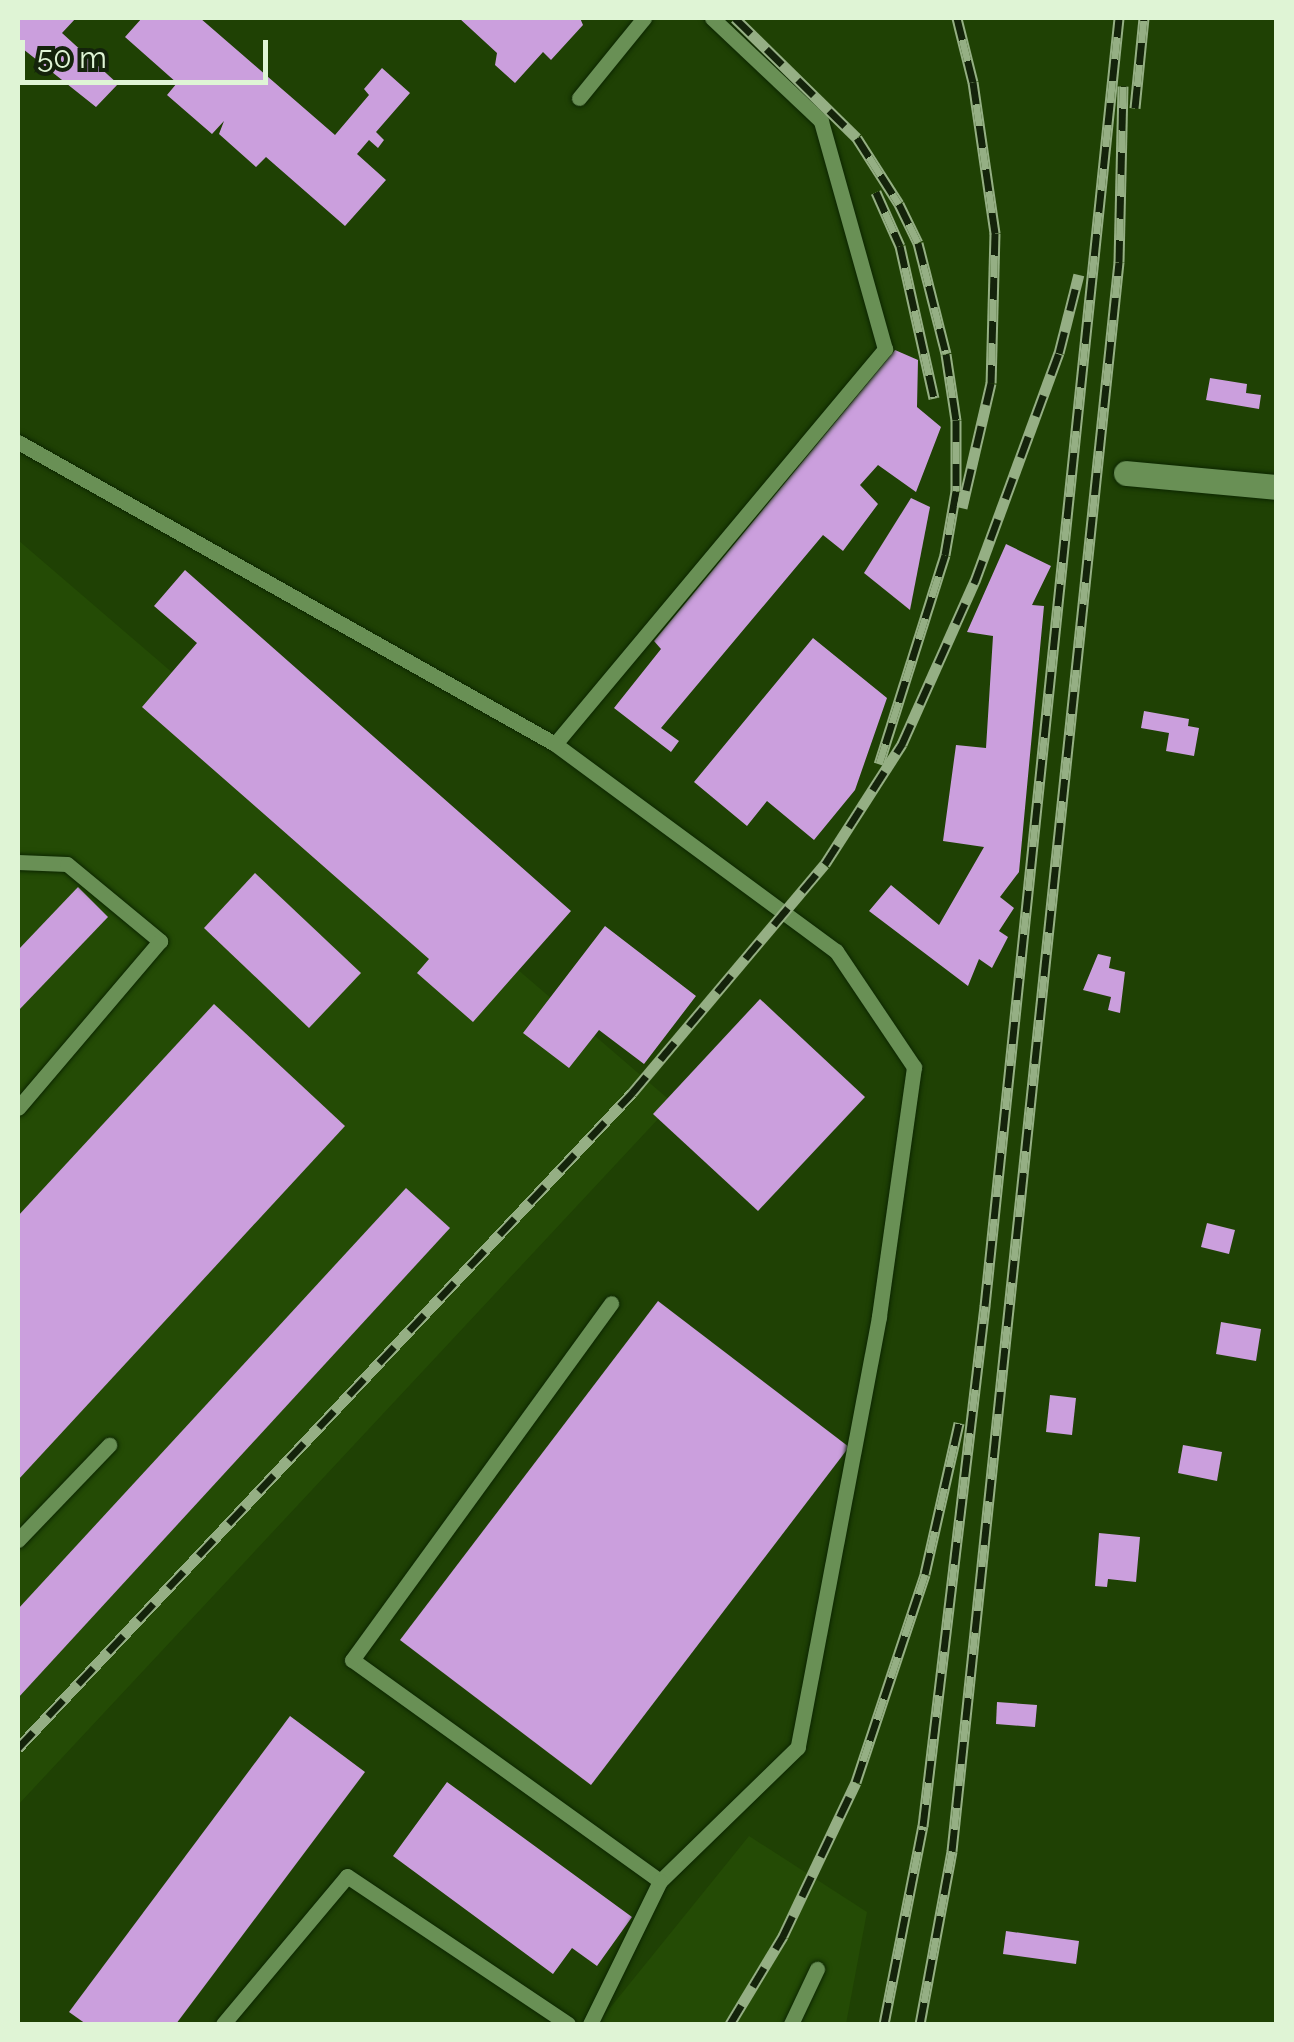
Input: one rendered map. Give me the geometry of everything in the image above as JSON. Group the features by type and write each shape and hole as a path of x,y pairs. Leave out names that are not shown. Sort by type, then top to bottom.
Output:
{"street":[{"path":"1126,473 1276,488"}],"lane":[{"path":"579,98 644,18"},
{"path":"556,744 886,349 822,120 712,18"},
{"path":"18,442 556,744 836,951 914,1067 880,1317 798,1747 660,1880 590,2024"},
{"path":"18,862 67,864 160,941 18,1108"},
{"path":"611,1303 352,1660 660,1880"},
{"path":"18,1540 109,1445"},
{"path":"223,2024 347,1876 568,2024"},
{"path":"791,2024 817,1969"}],"shaded area":[{"path":"18,540 673,1103 18,1805"},
{"path":"749,1836 867,1912 846,2024 597,2024"}],"building":[{"path":"18,18 76,18 62,33 118,84 96,107 18,45"},
{"path":"142,18 200,18 335,135 369,95 364,89 382,68 410,93 376,132 384,140 378,148 369,140 357,154 386,180 345,226 266,157 256,167 219,134 224,121 212,134 167,95 177,83 125,37"},
{"path":"459,18 580,18 583,25 551,60 543,52 515,83 495,65 497,53"},
{"path":"895,350 918,360 917,407 941,427 916,492 878,465 860,485 878,504 843,551 823,535 661,728 679,741 671,752 614,708 661,649 654,641"},
{"path":"1210,378 1247,384 1246,393 1261,395 1259,409 1206,400"},
{"path":"911,498 930,507 910,610 864,573"},
{"path":"1006,544 1051,566 1032,605 1044,606 1019,872 1000,897 1014,908 999,931 1008,937 992,968 979,959 968,986 869,911 891,885 939,925 984,847 943,841 956,745 986,748 993,636 967,632"},
{"path":"185,570 571,911 473,1022 417,973 429,959 142,707 197,643 154,606"},
{"path":"813,638 887,698 855,790 814,840 767,801 747,826 694,782"},
{"path":"1144,711 1189,719 1188,726 1199,728 1194,756 1166,751 1169,733 1141,728"},
{"path":"255,873 361,973 309,1028 204,928"},
{"path":"78,887 108,917 18,1011 18,950"},
{"path":"605,926 696,996 644,1064 599,1030 569,1068 523,1033"},
{"path":"1098,954 1111,957 1109,968 1125,972 1120,1013 1108,1010 1111,997 1083,990"},
{"path":"760,999 865,1097 758,1211 653,1114"},
{"path":"214,1004 345,1126 18,1480 18,1216"},
{"path":"406,1188 450,1228 18,1698 18,1609"},
{"path":"1207,1223 1235,1230 1229,1254 1201,1247"},
{"path":"658,1301 849,1447 591,1785 400,1640"},
{"path":"1221,1322 1261,1329 1256,1361 1216,1354"},
{"path":"1050,1395 1076,1398 1072,1435 1046,1432"},
{"path":"1183,1445 1222,1452 1217,1481 1178,1473"},
{"path":"1099,1533 1140,1537 1136,1582 1108,1579 1107,1587 1095,1586"},
{"path":"997,1702 1037,1705 1035,1727 996,1724"},
{"path":"290,1716 365,1772 176,2024 86,2024 69,2012"},
{"path":"447,1782 632,1917 597,1966 572,1948 553,1974 393,1856"},
{"path":"1006,1931 1079,1941 1076,1964 1003,1954"}],"railway":[{"path":"735,18 857,138 899,204 918,243 946,354 956,420 956,491 945,555 879,764"},
{"path":"957,18 973,82 995,233 991,383 962,508"},
{"path":"884,2024 923,1826 985,1306 1119,18"},
{"path":"1135,108 1144,18"},
{"path":"920,2024 952,1851 1119,262 1123,86"},
{"path":"876,192 900,246 934,398"},
{"path":"18,1748 632,1093 825,864 902,744 975,581 1059,353 1079,274"},
{"path":"730,2024 783,1936 856,1782 925,1574 959,1423"}]}
